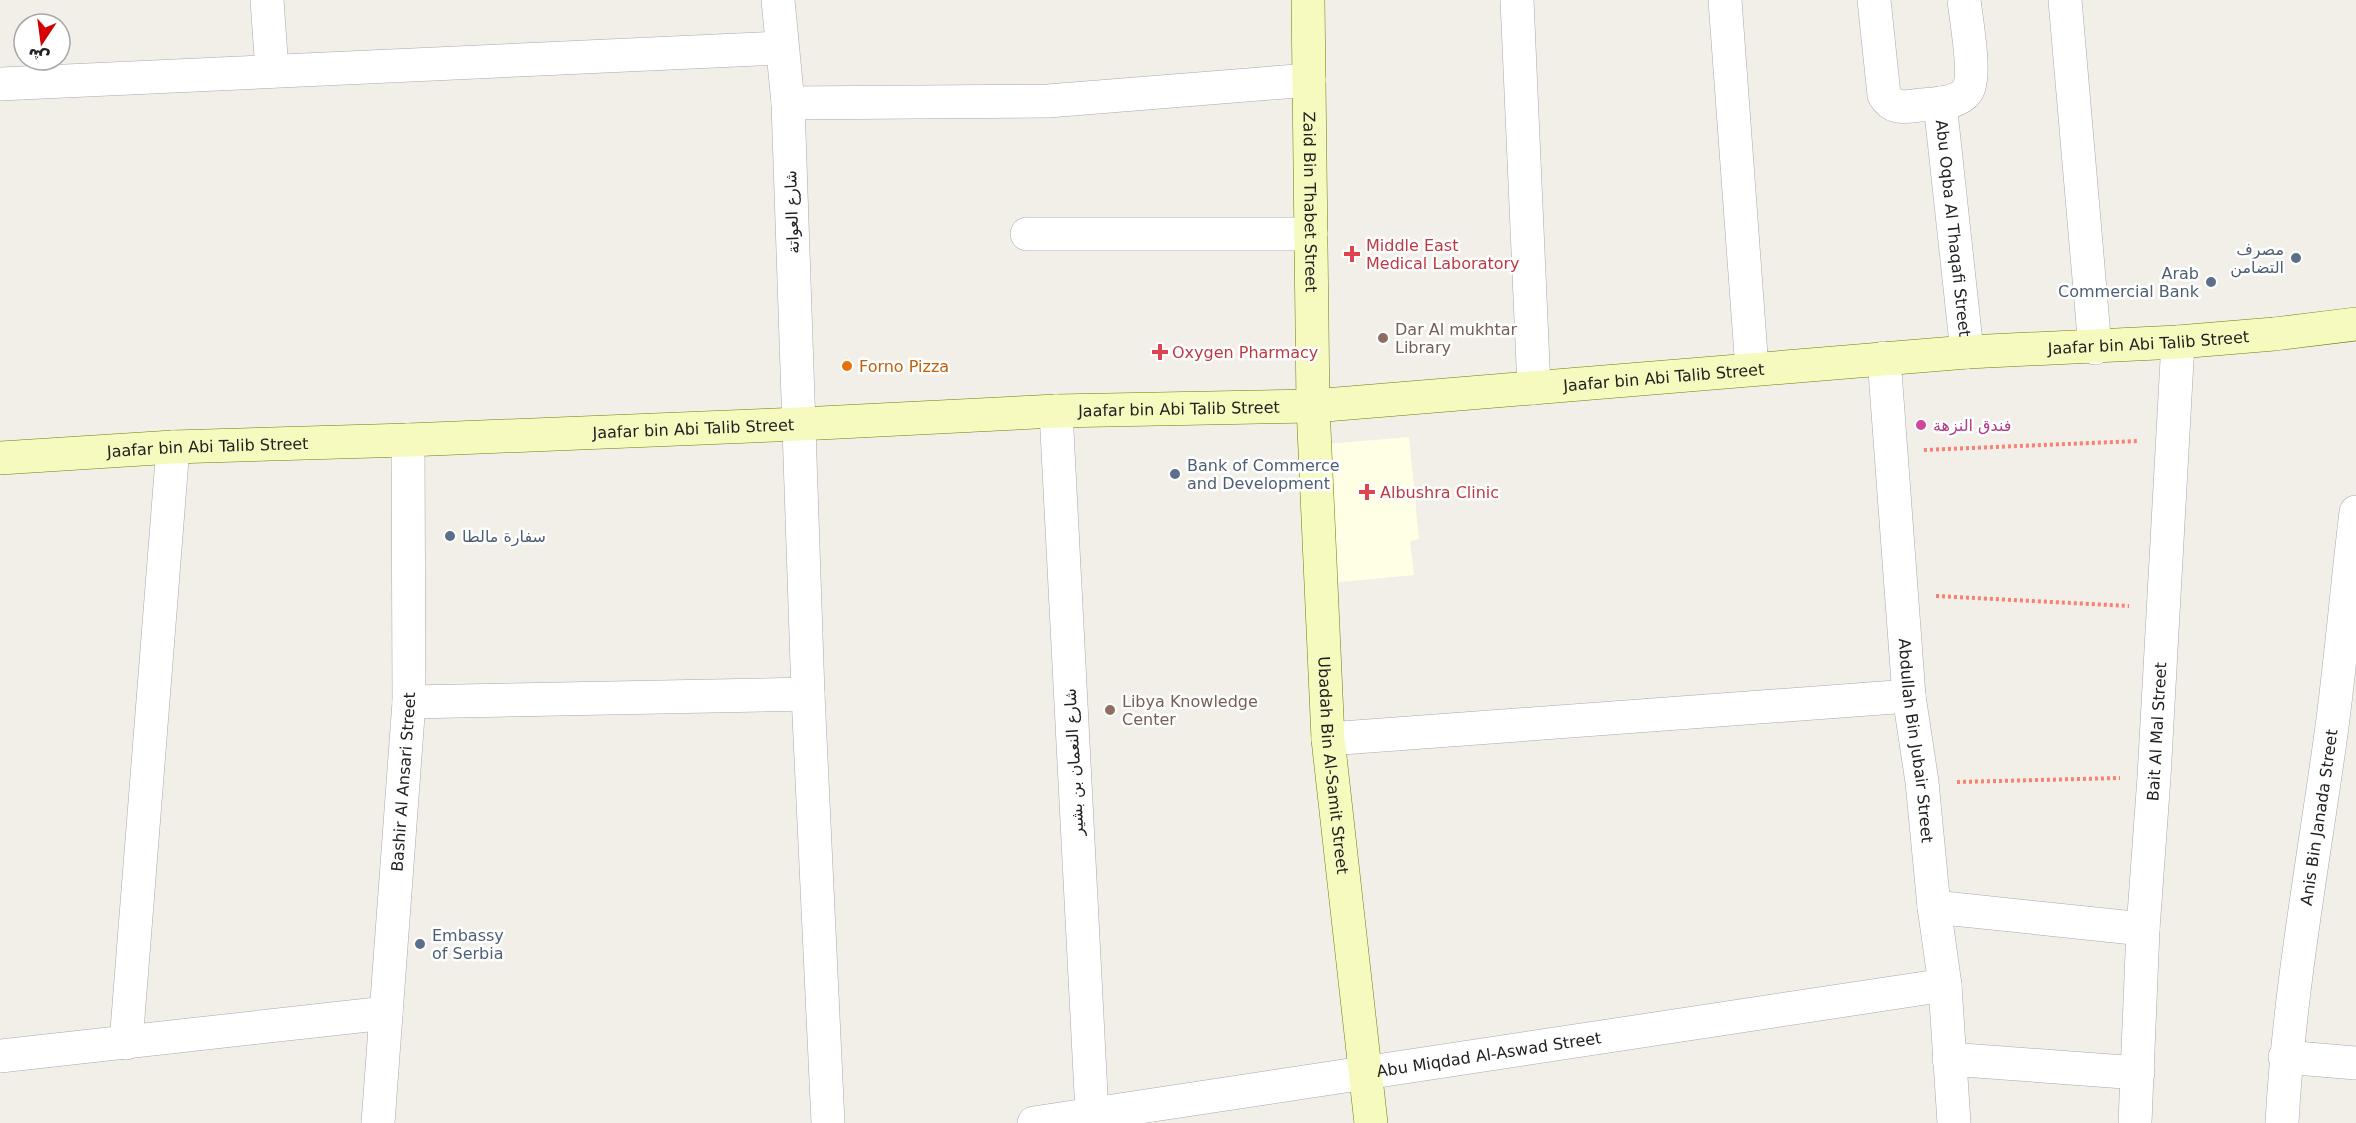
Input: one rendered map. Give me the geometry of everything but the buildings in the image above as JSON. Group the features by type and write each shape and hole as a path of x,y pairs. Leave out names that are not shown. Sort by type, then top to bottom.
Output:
{"street":[{"path":"267,0 272,71"},
{"name":"شارع العواتة","path":"778,0 788,103 808,694 828,1123"},
{"name":"Zaid Bin Thabet Street","path":"1308,0 1313,406"},
{"path":"1517,0 1534,388"},
{"path":"1725,0 1752,369"},
{"path":"1874,0 1884,95 1889,104 1899,108 1957,99 1967,91 1971,77 1964,0"},
{"path":"2065,0 2095,348"},
{"path":"0,84 782,48"},
{"path":"788,103 1048,101 1309,80"},
{"name":"Abu Oqba Al Thaqafi Street","path":"1940,103 1967,352"},
{"path":"1027,234 1311,234"},
{"name":"Jaafar bin Abi Talib Street","path":"0,458 172,447 408,440 1056,411 1313,406 1884,358 2178,342 2356,324"},
{"name":"Bait Al Mal Street","path":"2135,1123 2143,929 2154,777 2178,342"},
{"name":"Abdullah Bin Jubair Street","path":"1884,358 1908,696 1922,782 1934,907 1945,985 1954,1123"},
{"name":"Ubadah Bin Al-Samit Street","path":"1313,406 1328,739 1371,1123"},
{"name":"شارع النعمان بن بشير","path":"1056,411 1092,1114"},
{"name":"Bashir Al Ansari Street","path":"378,1123 409,702 408,440"},
{"path":"126,1043 172,447"},
{"name":"Anis Bin Janada Street","path":"2282,1123 2285,1057 2294,985 2351,599 2356,512"},
{"path":"409,702 808,694"},
{"path":"1328,739 1908,696"},
{"path":"1934,907 2143,929"},
{"name":"Abu Miqdad Al-Aswad Street","path":"1034,1123 1945,985"},
{"path":"0,1056 386,1013"},
{"path":"2285,1057 2356,1062"},
{"path":"1949,1059 2138,1073"}],"path":[{"path":"1891,451 2172,439"},
{"path":"1900,594 2163,608"},
{"path":"1922,782 2154,777"}],"shaded area":[{"name":"Albushra Clinic","path":"1409,437 1419,539 1410,541 1414,575 1329,583 1315,445"}],"place":[{"name":"Middle East Medical Laboratory","path":"1352,254"},
{"name":"مصرف التضامن","path":"2296,258"},
{"name":"Arab Commercial Bank","path":"2211,282"},
{"name":"Dar Al mukhtar Library","path":"1383,338"},
{"name":"Oxygen Pharmacy","path":"1160,352"},
{"name":"Forno Pizza","path":"847,366"},
{"name":"فندق النزهة","path":"1921,425"},
{"name":"Bank of Commerce and Development","path":"1175,474"},
{"name":"Albushra Clinic","path":"1367,492"},
{"name":"سفارة مالطا","path":"450,536"},
{"name":"Libya Knowledge Center","path":"1110,710"},
{"name":"Embassy of Serbia","path":"420,944"}]}
